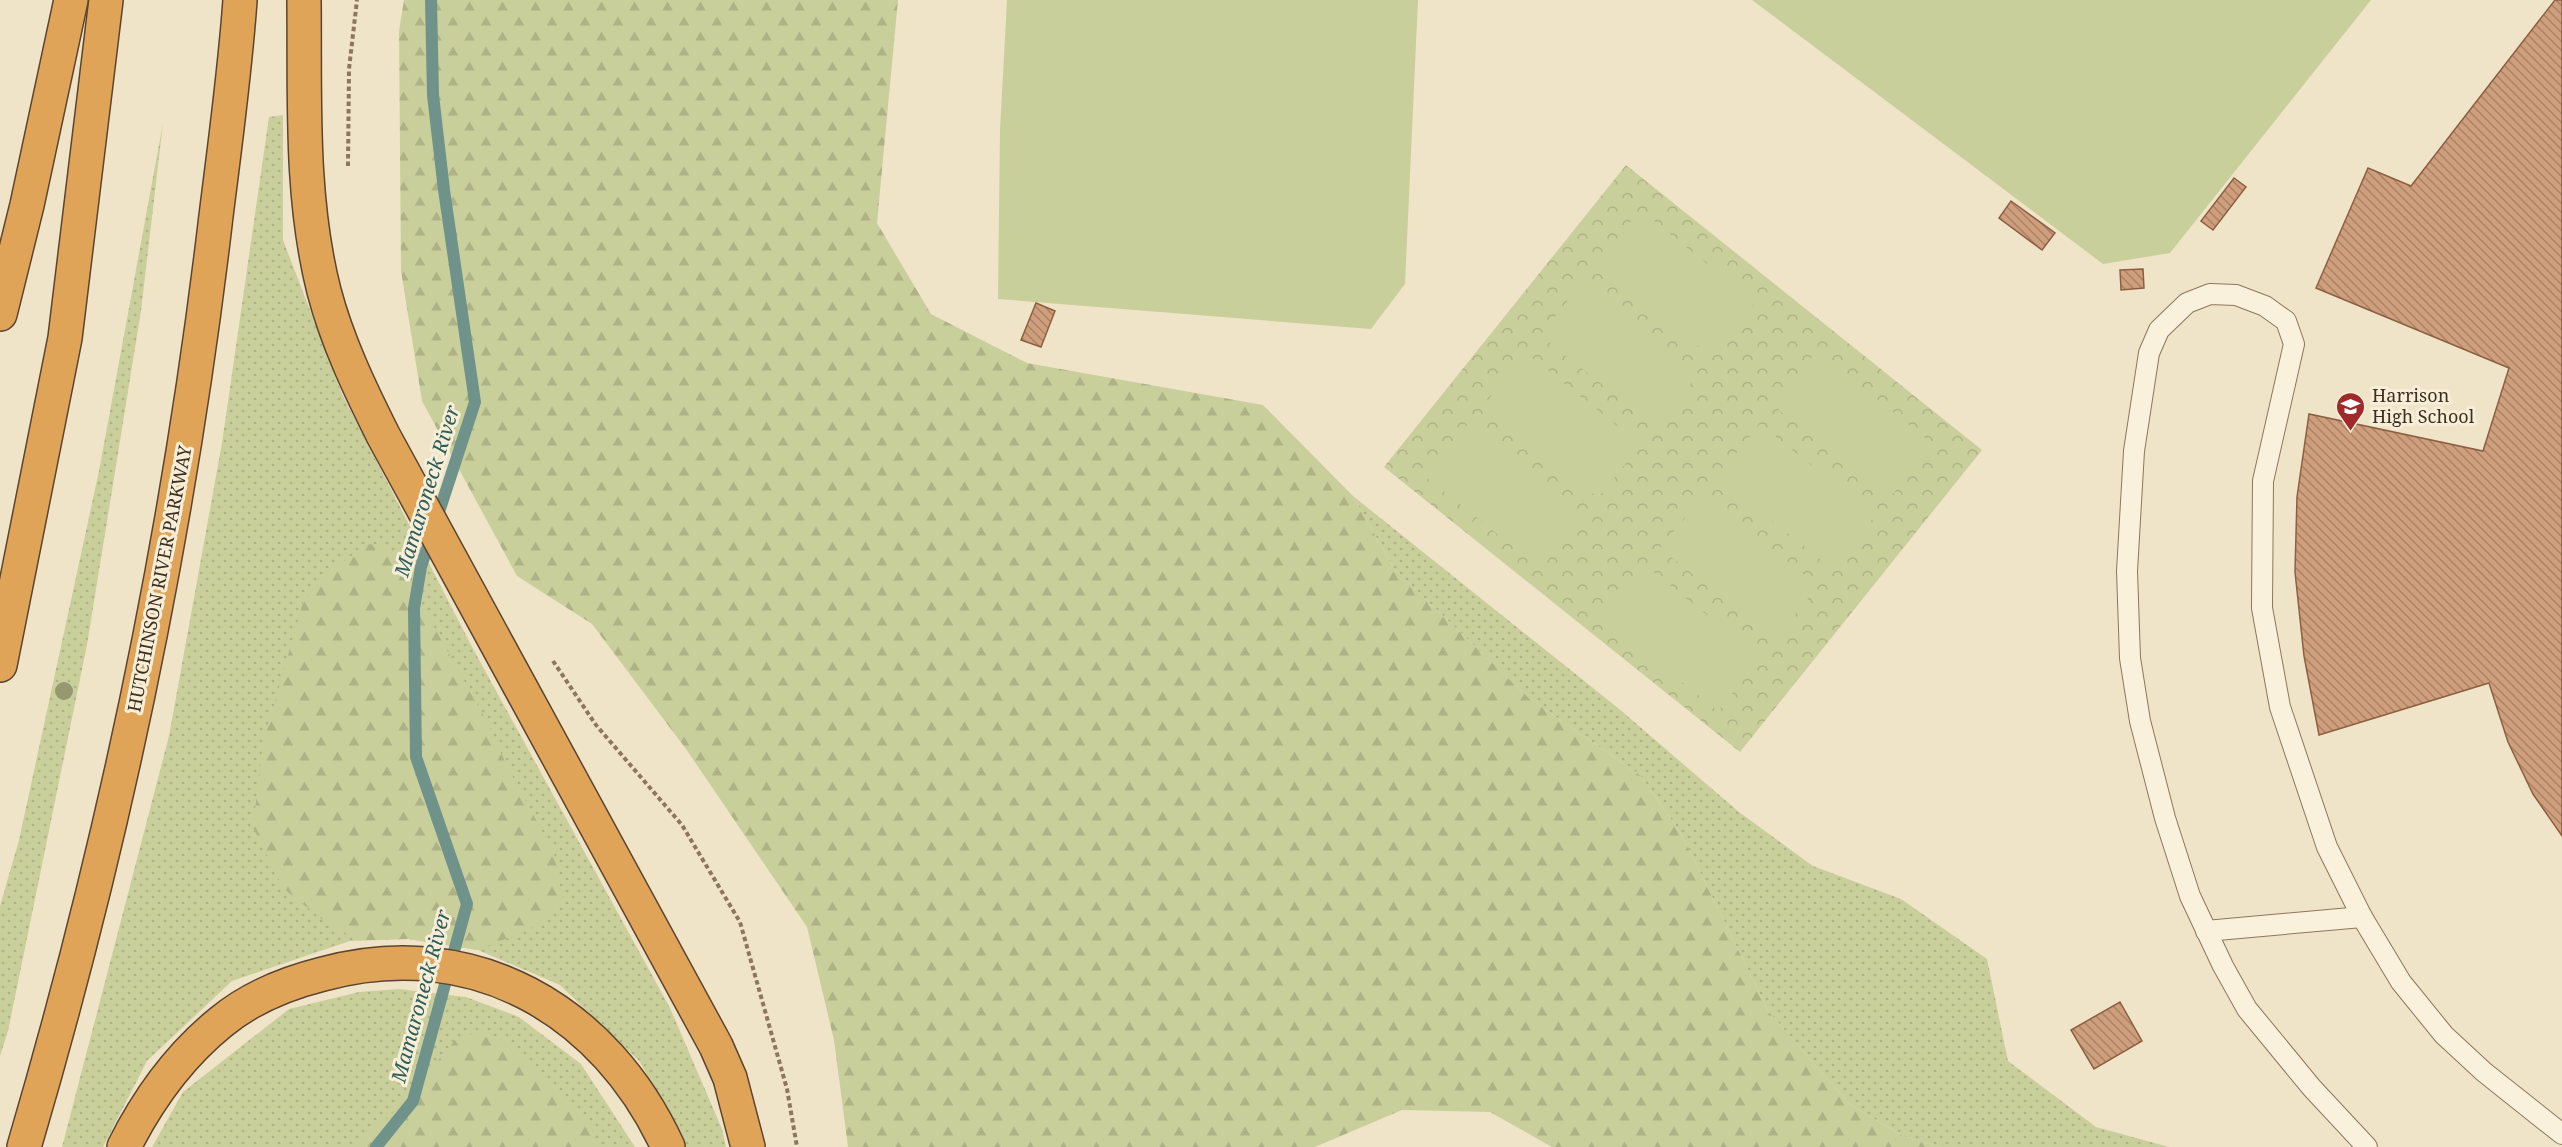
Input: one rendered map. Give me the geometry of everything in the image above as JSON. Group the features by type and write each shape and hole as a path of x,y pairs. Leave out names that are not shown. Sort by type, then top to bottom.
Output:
{"highway":[{"path":"0,314 27,205 71,0"},
{"path":"0,665 65,338 106,0"},
{"name":"HUTCHINSON RIVER PARKWAY","path":"24,1147 79,951 123,766 157,605 176,504 207,294 240,0"},
{"path":"304,0 306,152 312,226 317,258 336,328 383,435 716,1046 730,1078 748,1147"},
{"path":"124,1147 142,1111 158,1088 179,1062 222,1020 278,988 310,977 354,967 400,962 440,965 469,971 524,991 572,1021 609,1056 645,1101 668,1147"}],"lane":[{"path":"2367,1147 2327,1105 2247,1010 2190,896 2165,818 2140,721 2130,658 2127,571 2134,451 2149,353 2159,330 2187,303 2210,294 2236,295 2265,306 2286,321 2294,344 2263,481 2262,608 2280,707 2328,847 2362,917 2401,982 2444,1035 2484,1072 2562,1134"},
{"path":"2206,931 2362,917"}],"path":[{"path":"348,169 349,69 357,0"},
{"path":"552,660 596,725 682,825 740,922 787,1089 797,1147"}],"green space":[{"path":"404,0 898,0 877,223 931,314 1027,363 1263,405 1353,496 1394,569 1530,699 1640,775 1680,832 1769,1012 1849,1104 1903,1136 1941,1147 1552,1147 1490,1112 1402,1110 1315,1147 848,1147 834,1040 807,927 686,749 592,624 517,576 422,401 401,271 399,31"},
{"path":"1007,0 1418,0 1405,284 1371,329 998,299 1000,130"},
{"path":"1752,0 2371,0 2170,253 2103,264"},
{"path":"283,115 283,240 342,394 471,645 670,1008 722,1129 726,1147 686,1147 640,1062 560,985 478,950 408,939 350,941 232,981 147,1061 103,1147 62,1147 169,736 222,443 269,117"},
{"path":"163,123 141,311 87,645 8,1031 0,1056 0,906 19,840 99,471"},
{"path":"1626,165 1982,450 1740,752 1384,467"},
{"path":"1640,210 1755,302 1712,357 1596,264"},
{"path":"1583,282 1698,374 1656,428 1540,335"},
{"path":"1817,351 1933,444 1889,499 1774,406"},
{"path":"1526,353 1641,445 1598,498 1483,406"},
{"path":"1468,424 1583,516 1541,569 1426,477"},
{"path":"1760,424 1875,516 1833,569 1717,477"},
{"path":"1704,495 1818,586 1775,640 1660,548"},
{"path":"1353,496 1618,708 1739,812 1813,866 1901,899 1987,959 2008,1061 2096,1127 2169,1147 1941,1147 1903,1136 1849,1104 1769,1012 1680,832 1640,775 1530,699 1394,569"},
{"path":"369,544 390,548 485,718 509,770 554,853 563,902 530,929 478,950 408,939 363,940 333,928 283,888 253,827 263,744 303,602 335,567"},
{"path":"1646,566 1761,658 1718,711 1603,619"},
{"path":"399,989 466,997 519,1017 581,1064 635,1147 152,1147 183,1092 289,1009 359,992"},
{"path":"487,1031 524,1054 588,1119 598,1147 347,1147 389,1117 458,1037"}],"building":[{"name":"Harrison High School","path":"2555,0 2562,0 2562,836 2533,794 2508,742 2489,683 2319,735 2304,656 2295,572 2297,497 2309,414 2483,451 2509,368 2316,288 2368,168 2411,186"},
{"path":"2234,178 2246,187 2213,230 2201,221"},
{"path":"2011,201 2055,233 2042,250 1999,218"},
{"path":"2143,269 2144,288 2121,290 2120,270"},
{"path":"1036,303 1055,311 1041,347 1021,340"},
{"path":"2120,1002 2142,1041 2094,1069 2071,1030"}],"waterway":[{"name":"Mamaroneck River","path":"376,1147 413,1101 467,904 416,757 414,608 421,567 475,402 444,190 433,95 431,0"}],"place":[{"name":"Harrison High School","path":"2351,432"}]}
